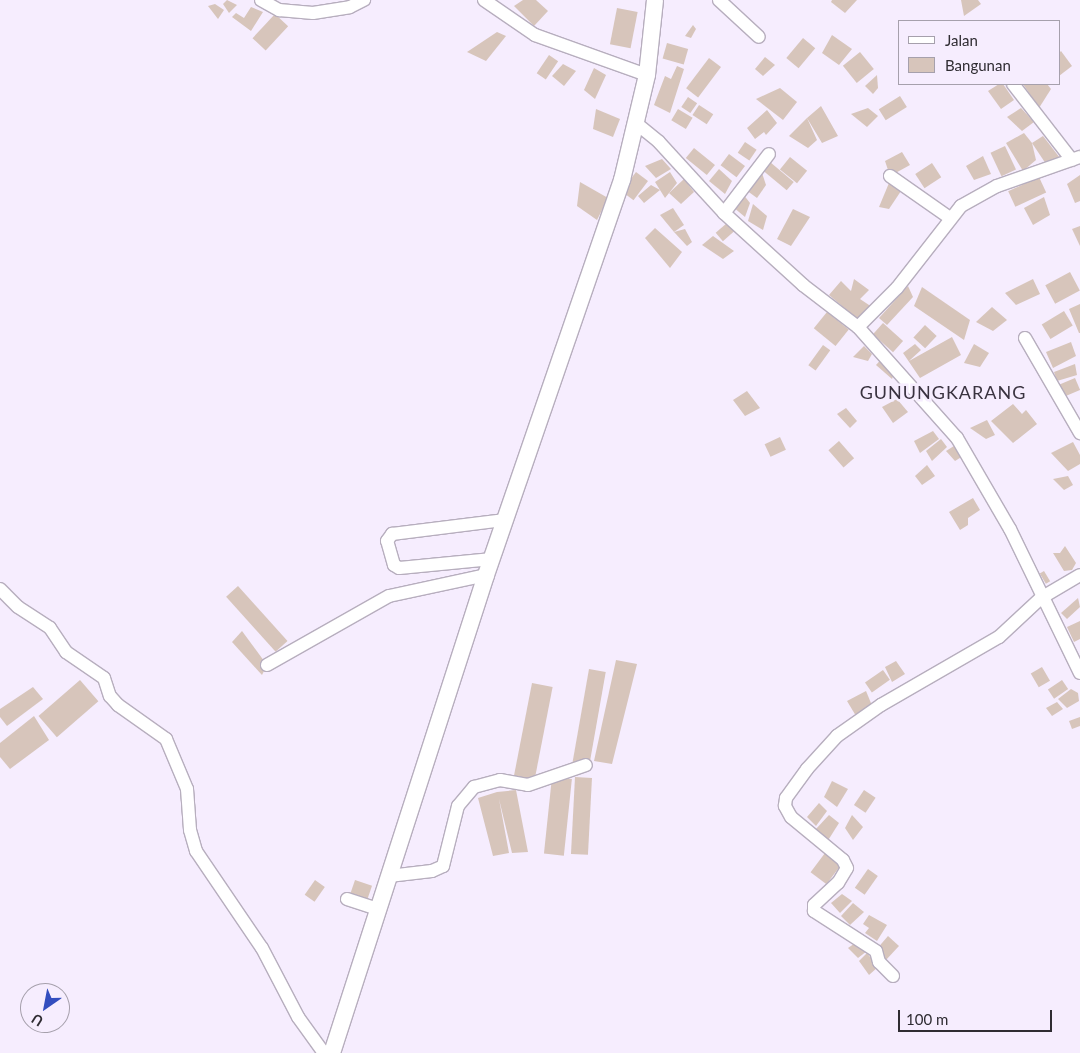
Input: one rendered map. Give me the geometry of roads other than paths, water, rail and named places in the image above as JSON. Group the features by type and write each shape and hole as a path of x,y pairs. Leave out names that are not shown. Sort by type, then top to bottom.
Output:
{"main road":[{"path":"332,1053 489,567 622,180 637,124 647,75 655,0"}],"street":[{"path":"261,0 279,10 313,13 350,8 364,0"},
{"path":"484,0 535,35 647,75"},
{"path":"719,0 759,37"},
{"path":"858,327 897,288 961,206 986,191 1076,159 1014,85"},
{"path":"637,124 669,153 724,213 803,285 858,327 958,438 1010,528 1041,598 1080,673"},
{"path":"724,213 769,154"},
{"path":"890,176 950,218"},
{"path":"1025,338 1080,434"},
{"path":"489,567 399,568 394,565 387,541 392,534 505,520"},
{"path":"267,665 388,596 489,567"},
{"path":"893,976 879,962 876,951 814,911 814,905 844,876 846,865 791,816 785,806 786,798 807,769 837,736 881,706 999,637 1041,598 1080,574"},
{"path":"0,589 18,607 50,628 66,652 104,678 110,696 118,705 166,739 187,789 190,830 196,851 262,948 298,1018 324,1053"},
{"path":"389,876 432,871 444,866 458,806 474,787 500,780 528,784 586,765"},
{"path":"347,900 378,909"}],"district":[{"name":"GUNUNGKARANG","path":"943,392"}]}
